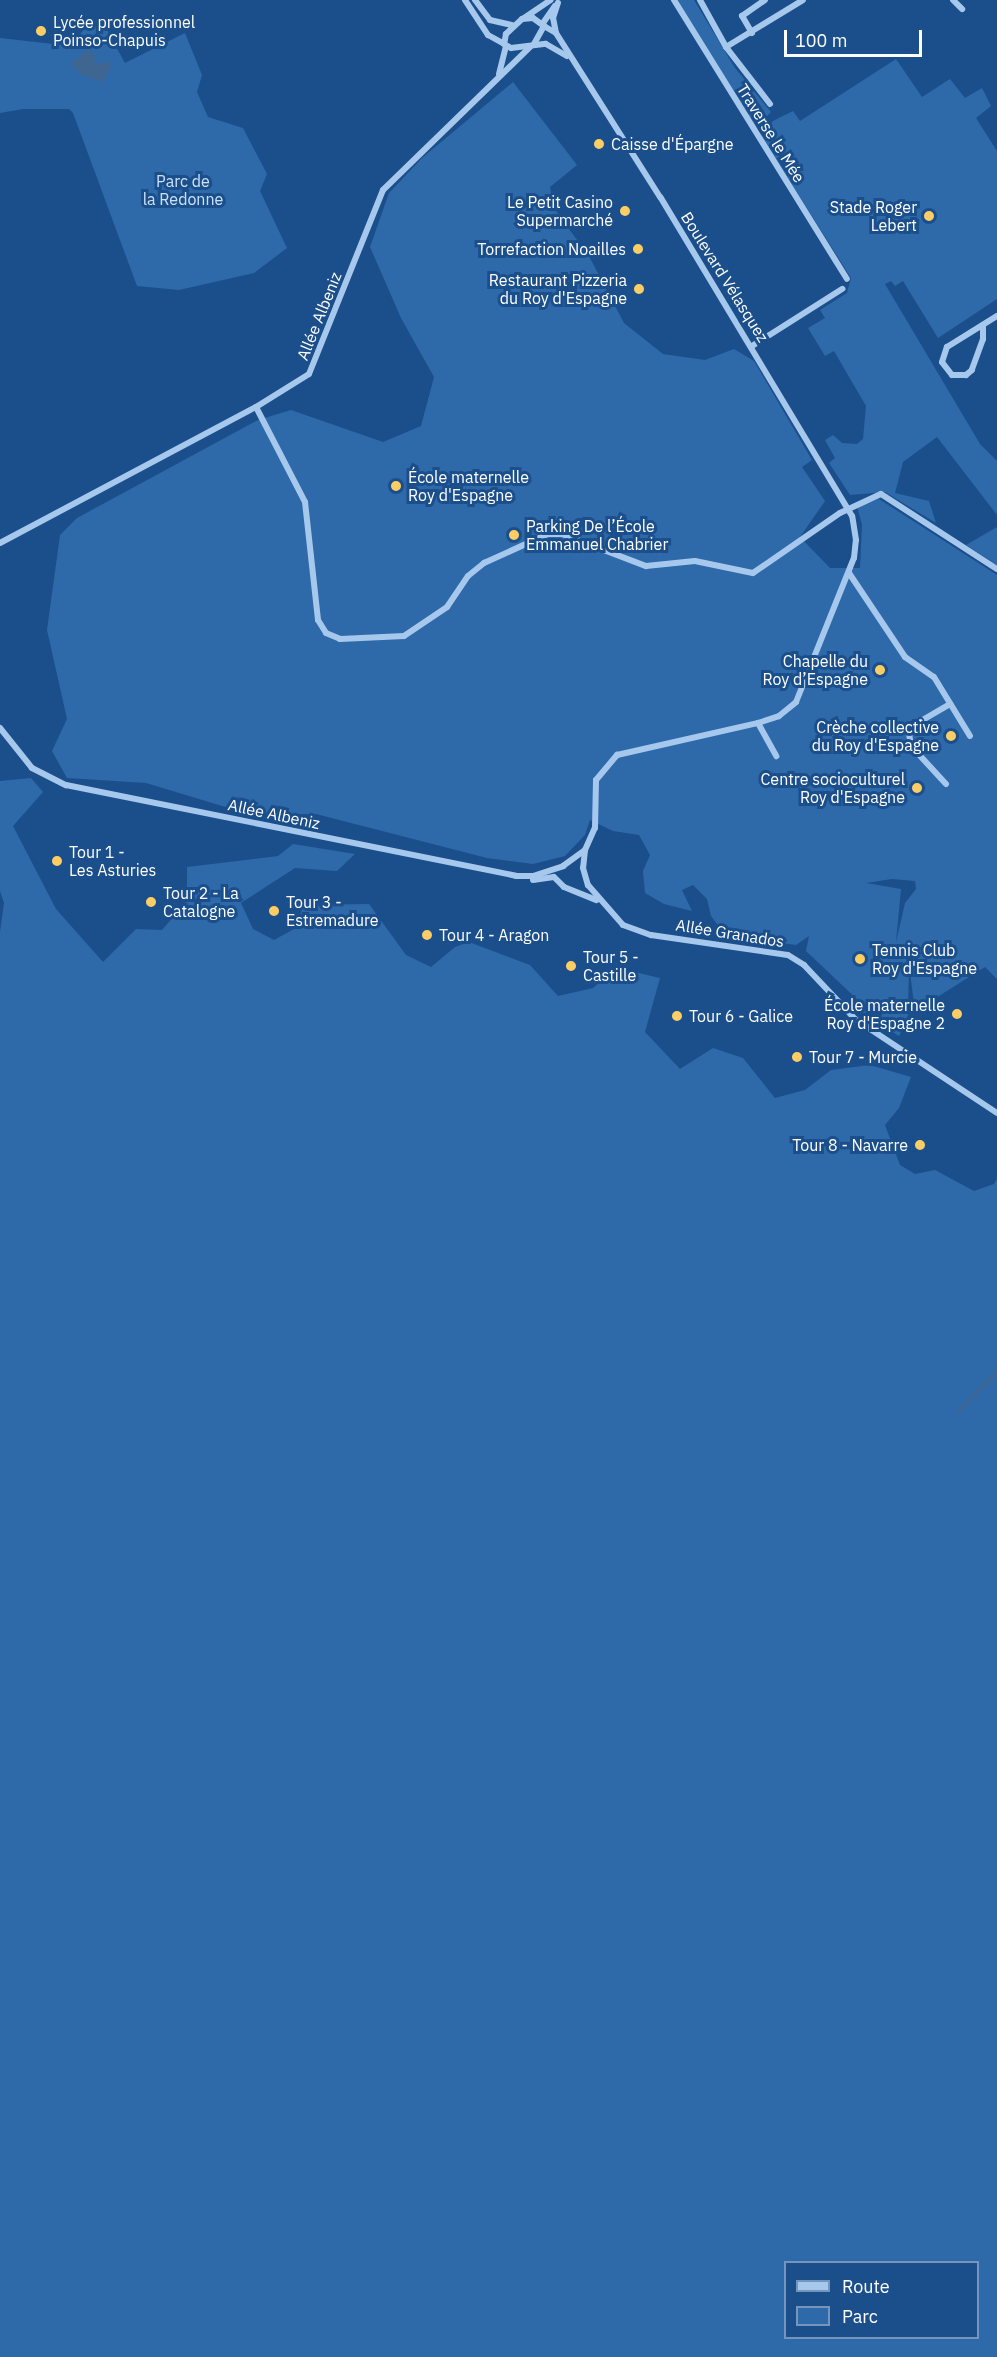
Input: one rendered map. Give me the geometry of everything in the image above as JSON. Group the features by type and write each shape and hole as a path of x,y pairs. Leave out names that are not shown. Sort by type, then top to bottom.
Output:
{"street":[{"path":"465,0 488,35 505,45"},
{"path":"475,0 490,20 512,25"},
{"path":"498,76 512,25 551,0"},
{"name":"Traverse le Mée","path":"674,0 847,279"},
{"name":"Traverse le Mée","path":"700,0 726,47 770,104"},
{"path":"752,33 742,16 765,0"},
{"path":"726,47 803,0"},
{"path":"953,0 962,9"},
{"path":"556,33 553,18 560,1"},
{"name":"Allée Albeniz","path":"0,543 256,407 309,374 383,190 532,45 543,24 560,1"},
{"name":"Boulevard Vélasquez","path":"522,19 543,24 556,33 752,346 849,508"},
{"name":"Boulevard Vélasquez","path":"505,45 558,48 574,63"},
{"path":"752,346 842,289"},
{"path":"983,325 983,339 972,370 966,375 952,375 944,368 942,355 947,347 997,316"},
{"path":"256,407 305,502 318,620 326,633 340,639 404,636 447,608 468,576 484,563 548,534 562,534 646,566 695,561 753,573 849,508 873,495 888,496 997,569"},
{"path":"585,850 595,828 597,780 612,758 629,749 758,723 786,712 801,695 849,573 856,540 849,508"},
{"path":"849,573 904,657 934,677 970,736"},
{"path":"946,784 911,746 909,733 914,725 950,704"},
{"path":"758,723 776,756"},
{"name":"Allée Albeniz","path":"0,728 32,768 66,785 516,876 543,875 563,866 585,850"},
{"name":"Allée Granados","path":"585,850 584,876 598,900 616,920 640,932 779,953 795,959 855,1019 997,1113"},
{"name":"Allée Albeniz","path":"554,877 563,866"},
{"path":"516,876 533,880 554,877"},
{"name":"Allée Granados","path":"554,877 564,886 598,900"}],"green space":[{"path":"677,0 694,0 735,68 771,112 756,127"},
{"name":"Parc de la Redonne","path":"102,21 125,63 185,33 202,75 197,92 208,117 243,128 267,174 260,191 287,248 254,273 179,290 137,286 73,113 69,109 23,109 0,113 0,38 71,46 85,28"},
{"path":"896,59 922,97 950,79 965,98 982,88 991,106 976,118 997,151 997,299 938,338 903,281 895,286 891,281 885,284 980,444 997,461 997,515 937,437 903,462 895,493 929,501 936,523 885,492 850,495 829,463 835,458 825,440 833,435 842,443 857,444 863,439 866,406 834,351 825,356 808,328 825,318 820,310 847,293 851,278 762,137 773,121 793,111 800,121"},
{"path":"513,82 577,165 550,187 554,208 590,258 624,323 663,354 705,360 734,349 754,361 812,460 802,467 825,501 800,537 830,568 860,568 862,525 857,506 879,499 997,575 997,979 985,967 915,1011 909,965 908,1015 899,1036 861,1012 860,1002 806,951 809,936 796,945 740,937 720,928 711,916 707,899 693,885 682,890 692,911 664,904 645,893 643,871 650,855 639,835 613,831 590,820 585,835 565,856 533,864 487,858 316,814 252,815 146,783 67,778 52,751 67,719 47,630 60,535 77,518 258,420 291,410 383,442 421,426 434,377 401,318 370,247 389,193 422,158","holes":["892,879 915,881 916,889 905,903 896,942 901,889 866,883"]},
{"path":"997,527 997,565 966,545"},
{"path":"31,778 43,792 13,826 56,909 103,962 136,929 162,930 187,901 187,867 278,856 293,844 355,854 337,871 295,868 241,903 253,929 274,940 294,929 304,905 369,904 406,955 431,967 455,947 469,942 530,965 558,996 593,988 617,968 660,978 645,1032 680,1069 713,1048 743,1058 775,1098 805,1090 831,1070 870,1065 911,1077 899,1108 885,1125 900,1165 915,1174 935,1170 974,1191 994,1184 997,1179 997,2357 0,2357 0,932 4,903 0,891 0,781"}],"shaded area":[{"path":"89,49 96,58 94,64 112,62 103,82 82,75 70,64"}],"waterway":[{"path":"958,1411 997,1370"}],"place":[{"name":"Lycée professionnel Poinso-Chapuis","path":"41,31"},
{"name":"Caisse d'Épargne","path":"599,144"},
{"name":"Le Petit Casino Supermarché","path":"625,211"},
{"name":"Stade Roger Lebert","path":"929,216"},
{"name":"Torrefaction Noailles","path":"638,249"},
{"name":"Restaurant Pizzeria du Roy d'Espagne","path":"639,289"},
{"name":"École maternelle Roy d'Espagne","path":"396,486"},
{"name":"Parking De l’École Emmanuel Chabrier","path":"514,535"},
{"name":"Chapelle du Roy d’Espagne","path":"880,670"},
{"name":"Crèche collective du Roy d'Espagne","path":"951,736"},
{"name":"Centre socioculturel Roy d'Espagne","path":"917,788"},
{"name":"Tour 1 - Les Asturies","path":"57,861"},
{"name":"Tour 2 - La Catalogne","path":"151,902"},
{"name":"Tour 3 - Estremadure","path":"274,911"},
{"name":"Tour 4 - Aragon","path":"427,935"},
{"name":"Tennis Club Roy d'Espagne","path":"860,959"},
{"name":"Tour 5 - Castille","path":"571,966"},
{"name":"École maternelle Roy d'Espagne 2","path":"957,1014"},
{"name":"Tour 6 - Galice","path":"677,1016"},
{"name":"Tour 7 - Murcie","path":"797,1057"},
{"name":"Tour 8 - Navarre","path":"920,1145"}]}
